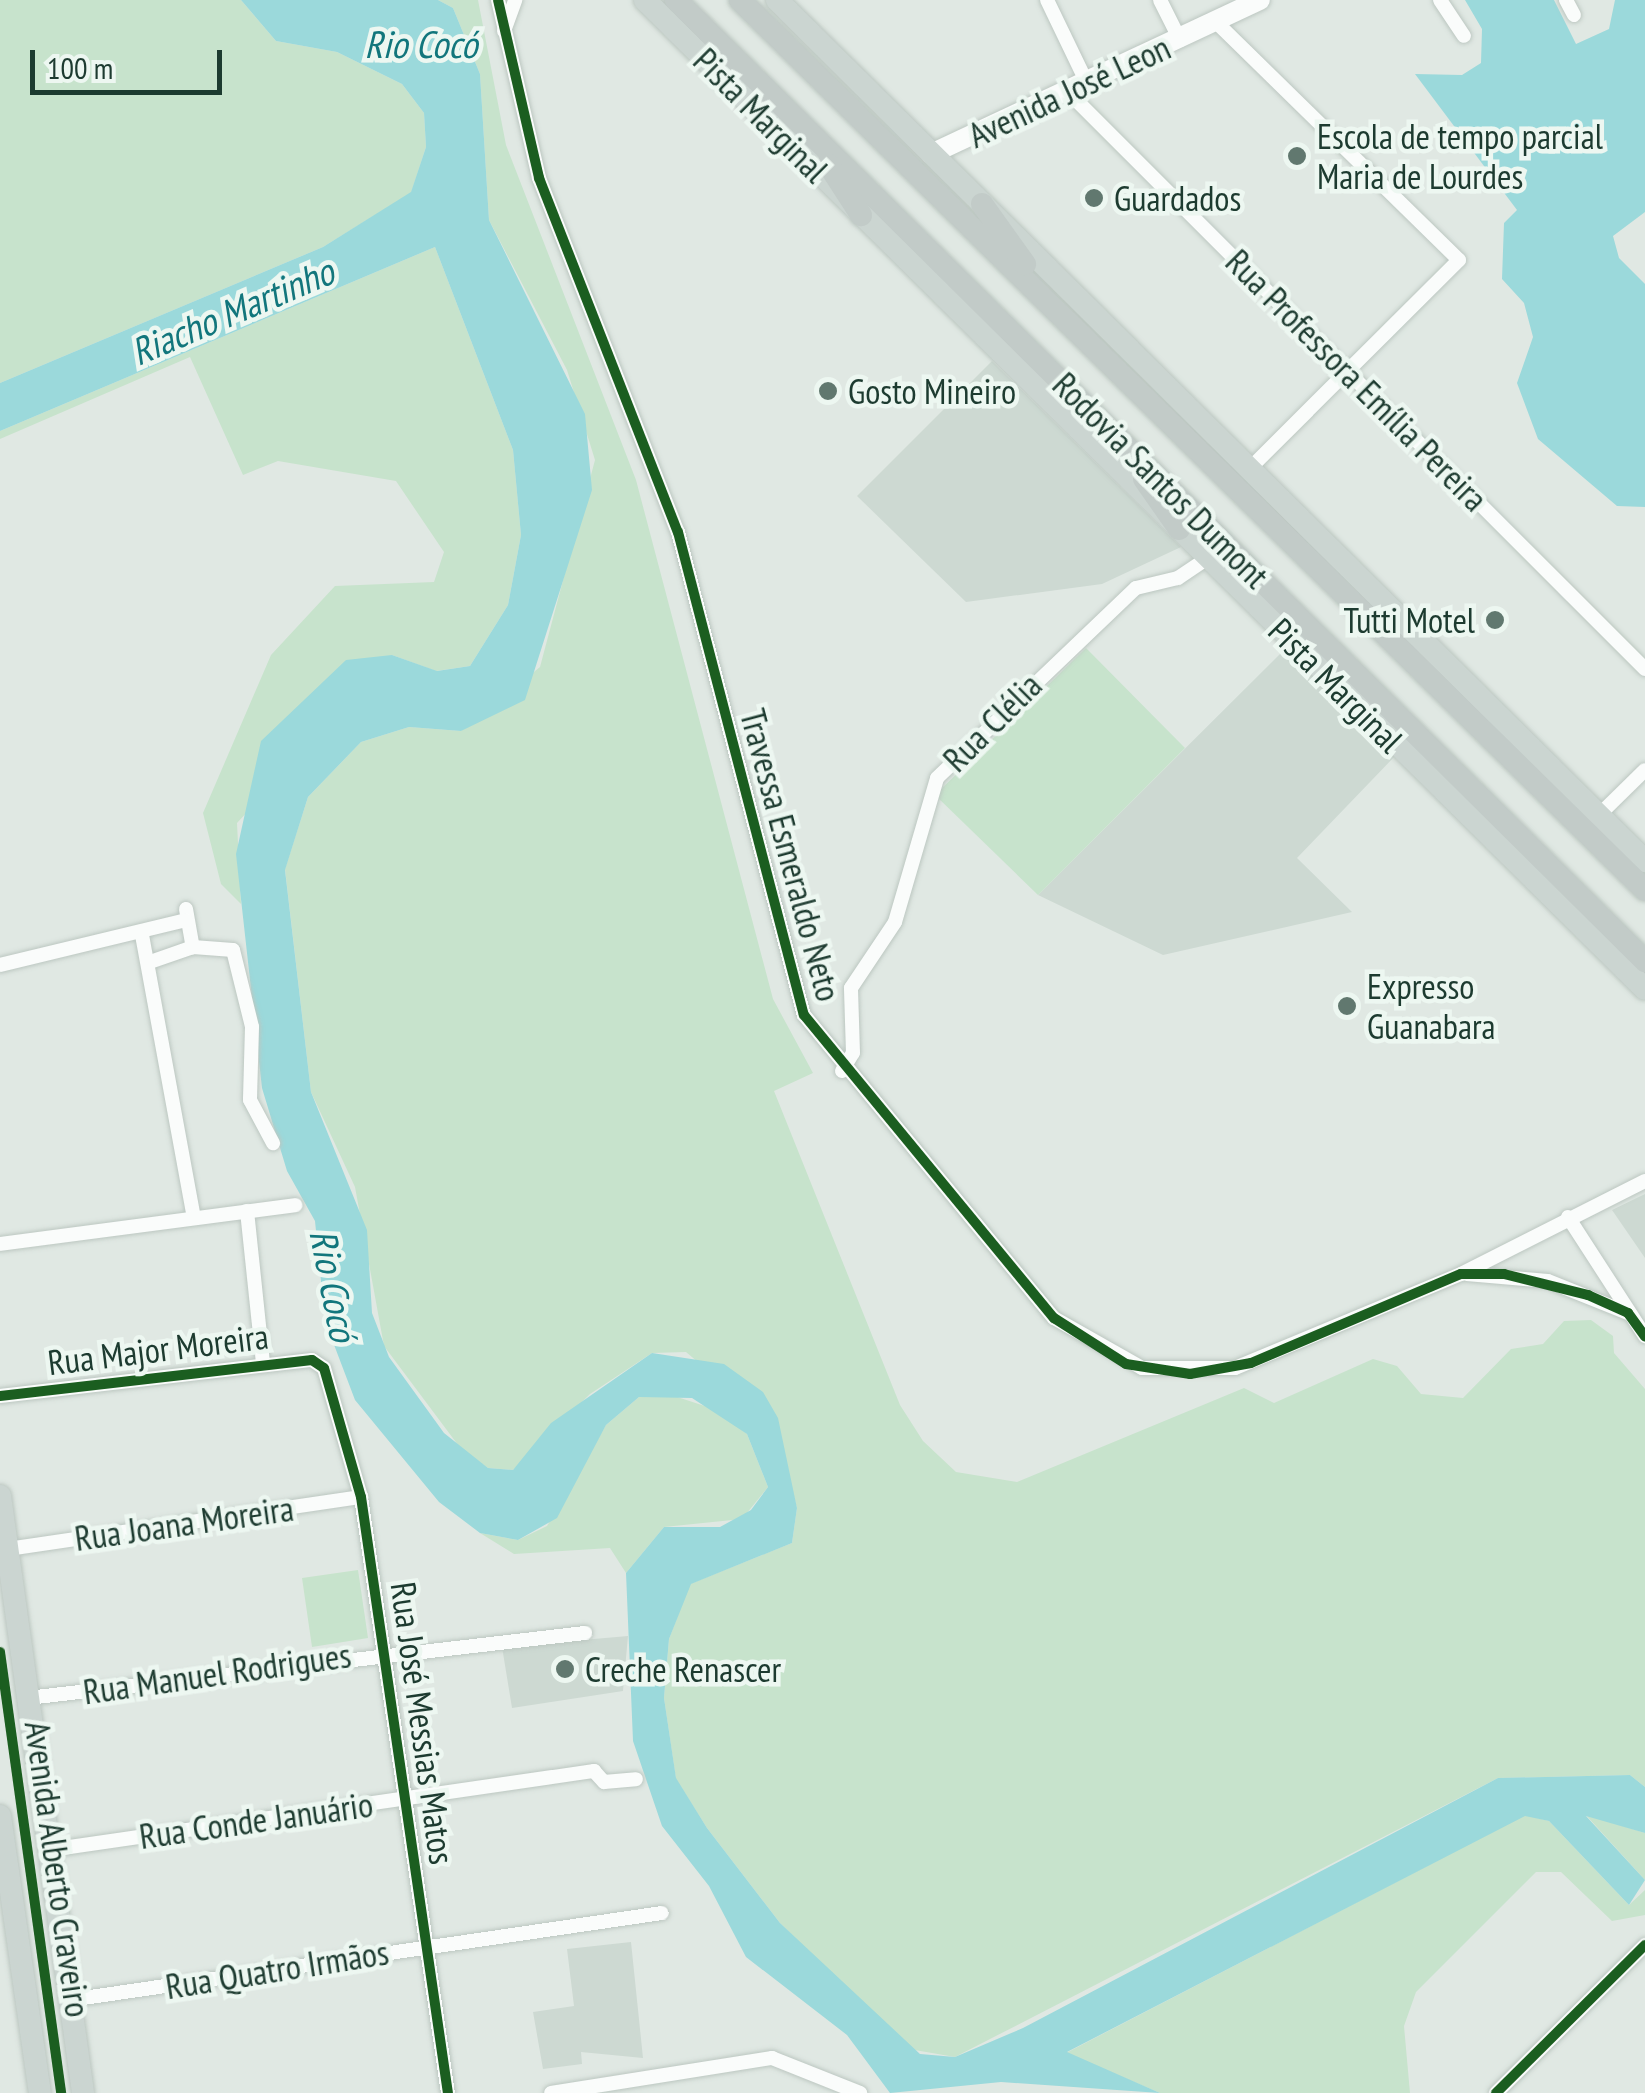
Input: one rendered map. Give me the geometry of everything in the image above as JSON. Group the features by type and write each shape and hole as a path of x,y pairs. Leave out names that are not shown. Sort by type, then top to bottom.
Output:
{"highway":[{"name":"Rodovia Santos Dumont","path":"676,0 1645,961"},
{"name":"Rodovia Santos Dumont","path":"740,0 1047,296 1645,890"},
{"path":"805,128 860,214"},
{"path":"982,204 1047,296"},
{"path":"1093,412 1179,529"}],"main road":[{"name":"Pista Marginal","path":"645,0 1645,989"},
{"path":"777,0 1645,860"},
{"name":"Avenida José Leon","path":"931,154 1260,0"},
{"name":"Avenida Alberto Craveiro","path":"0,1496 83,2093"},
{"name":"Avenida Alberto Craveiro","path":"0,1816 40,2093"}],"street":[{"name":"Travessa Esmeraldo Neto","path":"498,0 539,178 678,532 796,994 842,1072 1054,1318 1126,1364 1190,1374 1235,1368 1461,1274 1645,1181"},
{"path":"504,32 515,0"},
{"path":"1048,0 1077,88"},
{"path":"1160,0 1180,40"},
{"path":"1440,0 1464,36"},
{"path":"1566,0 1574,14"},
{"path":"1216,22 1448,244 1458,266 1346,370 1248,470"},
{"name":"Rua Professora Emília Pereira","path":"1077,88 1346,370 1645,669"},
{"name":"Rua Clélia","path":"842,1072 852,1053 851,988 895,922 937,778 1082,632 1136,588 1178,578 1208,558"},
{"path":"1600,815 1645,770"},
{"path":"0,965 142,935 186,914 193,947"},
{"path":"142,935 194,1217"},
{"path":"150,962 193,947 233,950 252,1026 250,1100 272,1143"},
{"path":"0,1244 295,1204"},
{"path":"247,1212 263,1364"},
{"path":"1568,1218 1645,1336"},
{"path":"1461,1274 1548,1281 1628,1313"},
{"name":"Rua Major Moreira","path":"0,1396 263,1364 322,1365"},
{"name":"Rua José Messias Matos","path":"322,1365 361,1497 448,2093"},
{"name":"Rua Joana Moreira","path":"8,1550 361,1497"},
{"name":"Rua Manuel Rodrigues","path":"28,1698 385,1650 585,1633"},
{"name":"Rua Conde Januário","path":"49,1850 594,1771 604,1782 636,1779"},
{"name":"Rua Quatro Irmãos","path":"70,2000 662,1913"},
{"path":"1496,2093 1645,1945"},
{"path":"550,2093 772,2058 860,2093"}],"shaded area":[{"path":"992,361 1181,547 1102,584 966,602 857,496"},
{"path":"1289,645 1396,755 1297,858 1352,912 1163,955 1038,895"},
{"path":"1645,1194 1645,1258 1612,1210"},
{"name":"Creche Renascer","path":"628,1636 623,1691 512,1708 502,1647"},
{"path":"631,1942 643,2058 581,2052 582,2064 543,2069 533,2012 574,2006 567,1949"}],"green space":[{"path":"0,0 241,0 276,41 337,52 402,84 424,113 426,147 411,193 323,247 0,383"},
{"path":"438,0 478,0 506,145 636,480 773,999 813,1073 774,1091 900,1405 923,1441 956,1472 1017,1482 1244,1388 1274,1403 1373,1359 1397,1366 1421,1394 1463,1398 1511,1349 1543,1344 1564,1321 1591,1320 1613,1336 1614,1353 1645,1389 1645,1787 1630,1775 1498,1778 955,2057 909,2049 780,1923 707,1828 676,1779 664,1698 669,1639 690,1584 792,1543 797,1508 777,1429 686,1352 652,1353 590,1394 513,1470 488,1468 461,1449 384,1346 355,1187 311,1092 285,869 308,797 361,742 409,727 461,731 540,667 595,460 567,370 489,220 480,74 453,8"},
{"path":"435,247 513,450 521,535 508,605 470,666 436,671 392,655 237,823 241,904 221,884 203,813 271,655 335,586 434,582 444,552 396,481 278,461 243,475 190,357 0,439 0,431"},
{"path":"1086,648 1185,748 1038,895 935,795"},
{"path":"665,1393 717,1410 747,1434 768,1487 742,1519 664,1527 626,1573 610,1548 514,1554 480,1533 518,1540 547,1526 606,1425 639,1397"},
{"path":"358,1570 368,1638 312,1647 302,1578"},
{"path":"1585,1814 1645,1833 1645,1880"},
{"path":"1525,1815 1549,1821 1629,1905 1645,1890 1645,1915 1612,1921 1561,1872 1536,1872 1416,1992 1404,2026 1410,2093 1160,2093 1066,2053"}],"water":[{"name":"Rio Cocó","path":"241,0 438,0 453,8 480,74 489,220 585,414 592,490 525,700 461,731 409,727 361,742 308,797 285,870 311,1092 367,1230 372,1313 389,1357 444,1433 488,1468 513,1470 551,1423 652,1353 724,1364 763,1392 778,1418 797,1508 792,1543 691,1584 669,1639 664,1698 676,1778 707,1828 780,1923 920,2054 955,2057 1023,2028 1498,1778 1630,1775 1645,1787 1645,1833 1586,1816 1645,1880 1629,1905 1549,1821 1525,1816 1067,2052 1160,2093 1001,2082 890,2093 847,2035 746,1957 709,1886 662,1826 633,1741 626,1573 664,1527 720,1527 751,1510 768,1487 747,1434 692,1398 639,1397 606,1425 557,1518 518,1540 480,1533 439,1502 355,1400 325,1321 315,1221 287,1171 262,1088 236,854 261,741 346,660 392,655 437,671 470,666 508,605 521,535 513,450 435,247 0,431 0,383 323,247 411,192 426,147 424,113 402,84 337,52 276,41"},
{"path":"1465,0 1554,0 1576,44 1609,29 1615,0 1645,0 1645,212 1613,236 1619,258 1645,284 1645,507 1617,506 1538,439 1517,383 1533,337 1524,303 1502,279 1504,223 1517,210 1415,74 1462,75 1481,63 1482,29"}],"cycle path":[{"path":"498,0 539,178 678,532 804,1015 1054,1318 1126,1364 1190,1374 1251,1363 1461,1274 1504,1274 1588,1295 1628,1313 1645,1336"},
{"path":"0,1396 312,1360 324,1368 361,1497 448,2093"},
{"path":"0,1652 61,2093"},
{"path":"1496,2093 1645,1945"}],"place":[{"name":"Escola de tempo parcial Maria de Lourdes","path":"1297,156"},
{"name":"Guardados","path":"1094,198"},
{"name":"Gosto Mineiro","path":"828,391"},
{"name":"Tutti Motel","path":"1495,620"},
{"name":"Expresso Guanabara","path":"1347,1006"},
{"name":"Creche Renascer","path":"565,1669"}],"water label":[{"name":"Riacho Martinho","path":"232,311"}]}
